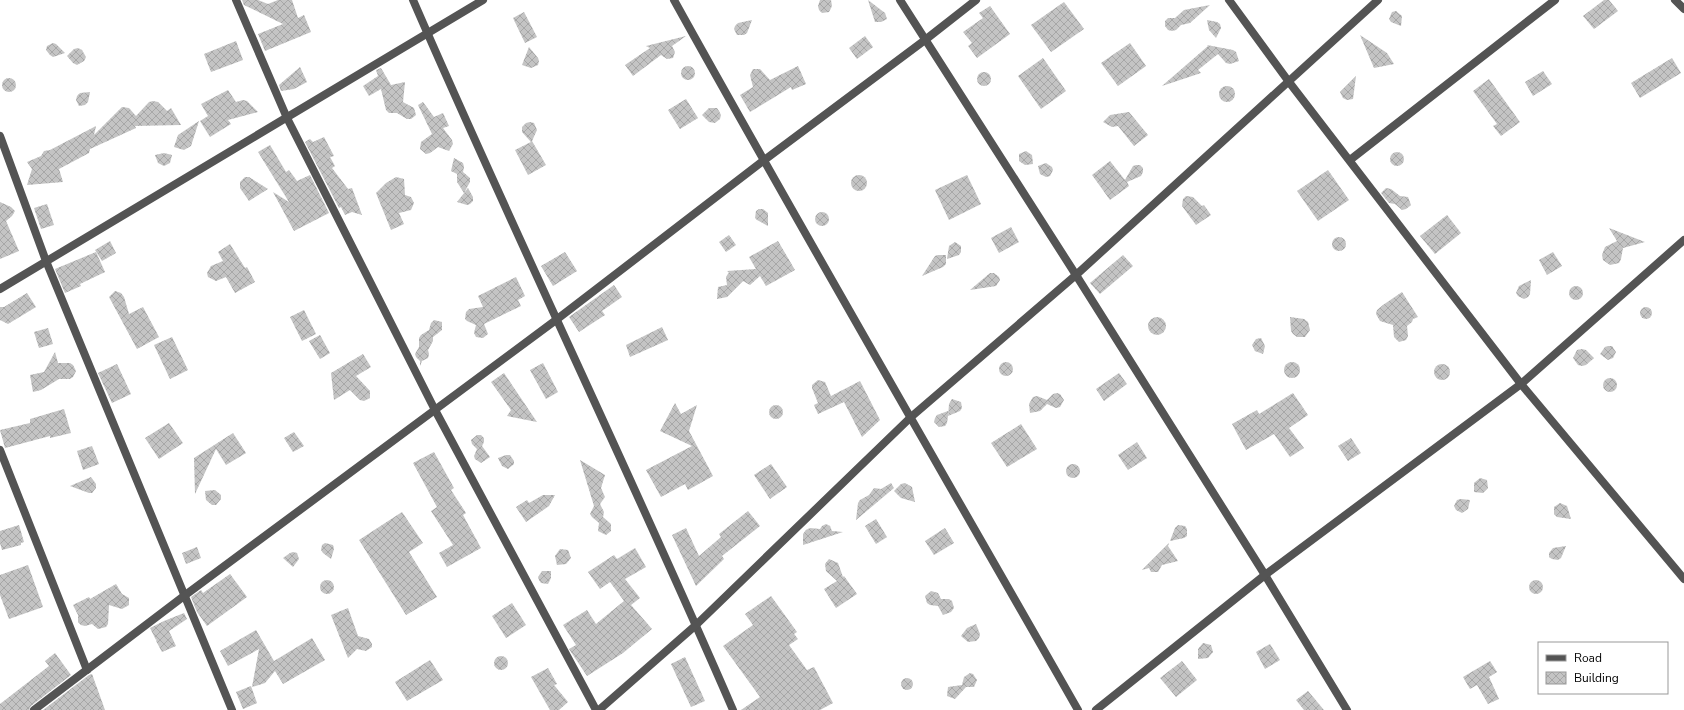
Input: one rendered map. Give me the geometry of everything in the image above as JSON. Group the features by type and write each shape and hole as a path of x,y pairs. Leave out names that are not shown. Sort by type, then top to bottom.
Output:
{"street":[{"path":"236,0 287,118 435,410 596,710"},
{"path":"413,0 427,34 733,710"},
{"path":"0,289 483,0"},
{"path":"674,0 763,161 1078,710"},
{"path":"900,0 1076,275 1265,575 1347,710"},
{"path":"34,710 184,596 556,320 976,0"},
{"path":"1229,0 1289,82 1521,384 1684,579"},
{"path":"599,710 696,626 911,417 1076,275 1378,0"},
{"path":"1350,160 1555,0"},
{"path":"1675,0 1684,9"},
{"path":"0,136 46,261 232,710"},
{"path":"1096,710 1265,575 1521,384 1684,240"},
{"path":"0,450 87,670"}],"building":[{"path":"242,0 258,0 268,4 278,0 292,0 298,18 304,15 311,32 265,51 258,34 283,24 244,5"},
{"path":"820,0 831,0 832,6 829,12 822,13 819,10 818,6"},
{"path":"868,0 885,13 887,19 881,22 875,22"},
{"path":"1604,0 1609,0 1618,11 1594,29 1583,16"},
{"path":"1064,2 1084,29 1051,52 1031,25"},
{"path":"1210,5 1190,23 1181,25 1176,30 1168,30 1165,26 1165,21 1168,18 1175,18 1184,10"},
{"path":"990,6 1010,34 977,58 968,46 972,43 963,32 983,18 979,13"},
{"path":"1396,11 1402,16 1401,26 1391,22 1389,19 1392,12"},
{"path":"524,12 537,37 525,43 513,18"},
{"path":"752,20 747,33 744,35 737,35 734,29 738,23"},
{"path":"1207,20 1220,24 1221,28 1216,38 1209,30"},
{"path":"1360,35 1387,53 1394,64 1374,68"},
{"path":"686,36 672,46 675,52 673,58 667,59 661,55 633,76 625,65 650,48 646,46"},
{"path":"865,36 873,47 857,59 849,48"},
{"path":"236,41 243,60 211,72 204,54"},
{"path":"53,43 65,53 53,57 50,55 46,50 47,46"},
{"path":"1130,43 1146,66 1118,86 1101,63"},
{"path":"1207,45 1233,50 1236,52 1239,61 1230,64 1226,63 1218,54 1198,70 1201,73 1162,86 1208,46"},
{"path":"529,47 539,61 538,65 531,68 522,65"},
{"path":"78,48 82,50 86,57 84,61 77,65 67,56 74,49"},
{"path":"1043,58 1066,91 1041,109 1018,76"},
{"path":"1672,58 1681,73 1640,98 1631,83"},
{"path":"688,66 693,68 695,73 693,78 688,80 683,78 681,73 683,68"},
{"path":"798,66 806,84 792,90 791,87 750,112 740,95 753,87 750,75 753,69 760,69 770,80"},
{"path":"300,67 307,82 294,89 281,91 279,85"},
{"path":"381,68 391,85 405,82 403,102 414,108 416,115 411,119 407,119 397,113 389,113 386,110 381,89 369,96 363,86 378,76 376,70"},
{"path":"1543,71 1552,84 1533,96 1525,82"},
{"path":"984,72 989,74 991,79 989,84 984,86 979,84 977,79 979,74"},
{"path":"1356,76 1353,99 1347,100 1343,98 1340,92"},
{"path":"6,78 12,78 16,82 16,88 12,92 6,92 2,88 2,82"},
{"path":"1489,79 1520,122 1501,136 1493,126 1497,124 1473,91"},
{"path":"1227,86 1233,88 1235,94 1233,100 1227,102 1221,100 1219,94 1221,88"},
{"path":"228,90 236,102 243,100 247,101 258,112 228,120 231,124 210,137 200,121 208,116 201,104"},
{"path":"90,92 88,102 85,105 79,106 76,100 77,96 80,93"},
{"path":"686,99 698,118 680,129 668,110"},
{"path":"149,102 158,102 167,111 171,108 181,125 135,126 136,128 90,149 89,153 59,169 63,182 27,185 32,169 27,162 41,156 44,151 50,150 96,126 94,135 122,107 129,108 136,116"},
{"path":"423,102 434,117 443,113 449,126 443,128 452,140 453,144 449,151 438,147 426,154 420,149 421,142 432,134 418,105"},
{"path":"709,108 717,108 721,115 720,119 715,123 709,122 702,115"},
{"path":"1129,112 1148,135 1134,146 1118,126 1112,127 1103,122 1110,115"},
{"path":"199,121 191,146 184,150 174,147 178,135"},
{"path":"526,123 534,123 537,130 532,141 546,165 528,175 515,150 531,142 522,132 522,127"},
{"path":"324,137 334,156 330,157 335,166 332,168 348,189 352,188 362,215 352,212 345,215 341,207 339,208 305,142 310,139 313,142"},
{"path":"270,145 286,172 289,170 297,181 310,175 329,213 294,231 273,192 289,202 258,152"},
{"path":"1026,151 1032,155 1033,164 1025,165 1019,161 1019,154"},
{"path":"1394,152 1400,152 1404,156 1404,162 1400,166 1394,166 1390,162 1390,156"},
{"path":"164,153 172,155 170,163 164,166 158,163 155,155"},
{"path":"454,158 463,163 463,172 470,178 470,182 464,193 457,182 457,174 451,171"},
{"path":"1110,161 1125,180 1133,166 1140,165 1143,168 1143,172 1141,176 1127,182 1129,186 1110,200 1092,175"},
{"path":"1046,163 1052,167 1053,170 1050,176 1046,177 1040,174 1038,166"},
{"path":"1328,170 1349,200 1318,221 1297,191"},
{"path":"859,175 866,180 867,183 862,190 859,191 852,186 851,183 856,176"},
{"path":"967,175 981,204 949,220 935,190"},
{"path":"245,177 249,177 268,189 249,201 240,188 240,182"},
{"path":"396,177 404,179 405,195 411,197 414,203 411,210 399,213 404,224 391,230 376,193 386,183"},
{"path":"468,188 473,197 473,201 467,205 457,202"},
{"path":"1386,188 1391,189 1400,196 1408,197 1411,205 1402,210 1395,204 1389,203 1381,193"},
{"path":"1186,196 1193,197 1202,206 1204,205 1211,215 1196,225 1182,206 1183,199"},
{"path":"0,202 11,207 15,211 6,221 19,251 0,259"},
{"path":"47,204 54,225 41,229 34,208"},
{"path":"763,209 768,213 768,226 755,218 756,211"},
{"path":"819,212 825,212 829,216 829,222 825,226 819,226 815,222 815,216"},
{"path":"1447,215 1461,233 1435,254 1420,236"},
{"path":"1011,227 1019,242 999,253 991,238"},
{"path":"1609,228 1645,242 1623,248 1619,263 1610,265 1603,260 1602,255 1605,247 1617,241"},
{"path":"729,235 736,245 726,252 719,242"},
{"path":"1339,237 1344,239 1346,244 1344,249 1339,251 1334,249 1332,244 1334,239"},
{"path":"110,241 116,253 102,261 95,250"},
{"path":"778,241 795,270 766,286 760,276 750,285 743,281 727,297 717,299 718,287 727,285 726,277 729,272 727,271 756,269 749,257"},
{"path":"955,242 961,246 961,252 959,255 947,259 949,246"},
{"path":"230,244 245,268 247,267 255,282 235,293 226,277 216,281 208,277 207,273 211,266 223,261 218,252"},
{"path":"96,252 105,272 80,284 81,286 65,293 55,269"},
{"path":"565,252 577,271 553,286 541,266"},
{"path":"1553,252 1562,266 1547,275 1539,260"},
{"path":"946,255 946,264 943,267 922,276 935,256"},
{"path":"1123,255 1133,266 1100,294 1090,283"},
{"path":"990,273 994,273 999,277 1000,280 996,286 970,290"},
{"path":"516,277 525,296 518,300 521,306 484,324 488,334 483,338 476,337 474,333 476,325 465,319 466,312 469,309 483,307 478,296"},
{"path":"1531,280 1530,294 1528,297 1524,299 1518,296 1516,293 1519,286"},
{"path":"614,285 622,297 602,311 605,315 579,332 569,317"},
{"path":"1573,286 1579,286 1583,290 1583,296 1579,300 1573,300 1569,296 1569,290"},
{"path":"115,291 121,293 124,297 129,314 143,307 159,337 137,349 109,297"},
{"path":"1402,292 1418,317 1413,319 1407,326 1408,336 1406,340 1399,342 1394,337 1393,325 1380,321 1376,314 1377,310"},
{"path":"27,293 36,307 8,324 0,320 0,307 4,307"},
{"path":"1648,307 1651,308 1651,318 1644,319 1641,318 1640,311 1641,308"},
{"path":"304,310 316,334 302,341 290,317"},
{"path":"1157,317 1163,320 1166,326 1163,332 1157,335 1151,332 1148,326 1151,320"},
{"path":"1290,317 1304,319 1308,322 1310,330 1305,337 1297,337 1293,334 1291,331"},
{"path":"434,320 442,322 442,330 433,337 433,341 428,350 428,358 422,361 420,366 420,361 415,354 419,347 419,338 429,330 431,323"},
{"path":"662,327 668,340 630,357 626,345"},
{"path":"48,328 53,344 39,348 34,332"},
{"path":"320,335 330,353 320,359 309,341"},
{"path":"172,337 188,370 170,379 154,345"},
{"path":"1261,338 1265,346 1263,354 1255,351 1252,345 1256,339"},
{"path":"1612,346 1616,352 1613,358 1608,360 1600,354 1605,347"},
{"path":"1577,350 1586,350 1594,358 1586,365 1582,366 1578,365 1573,358"},
{"path":"55,352 58,363 70,363 73,365 76,371 73,377 70,379 59,379 41,390 33,392 30,375 44,372"},
{"path":"363,354 371,367 356,376 370,391 370,398 364,401 360,400 350,390 334,400 331,373"},
{"path":"1003,362 1009,362 1013,366 1013,372 1009,376 1003,376 999,372 999,366"},
{"path":"1292,362 1298,364 1300,370 1298,376 1292,378 1286,376 1284,370 1286,364"},
{"path":"543,363 558,392 546,399 530,370"},
{"path":"117,364 131,394 112,403 98,373"},
{"path":"1442,364 1448,366 1450,372 1448,378 1442,380 1436,378 1434,372 1436,366"},
{"path":"504,373 537,422 507,416 511,410 491,382"},
{"path":"1119,373 1127,384 1104,401 1096,389"},
{"path":"1607,378 1613,378 1617,382 1617,388 1613,392 1607,392 1603,388 1603,382"},
{"path":"818,380 825,382 831,396 860,381 880,420 862,437 844,402 818,414 814,405 818,403 812,385"},
{"path":"1293,393 1308,415 1289,428 1304,448 1290,457 1274,434 1246,450 1232,424 1257,410 1259,414"},
{"path":"1053,394 1060,394 1064,400 1060,407 1056,408 1047,404 1040,411 1030,413 1029,404 1033,397 1037,396 1047,400"},
{"path":"952,399 961,402 962,408 960,411 948,416 949,404"},
{"path":"675,403 681,414 697,405 689,431 713,476 688,490 685,484 661,497 646,470 692,446 660,431"},
{"path":"773,405 779,405 783,409 783,415 779,419 773,419 769,415 769,409"},
{"path":"64,409 71,433 50,438 50,436 5,448 0,430 30,423 30,419"},
{"path":"948,411 945,426 939,427 934,422 937,415"},
{"path":"169,423 183,443 159,459 145,438"},
{"path":"1021,424 1037,449 1007,467 991,443"},
{"path":"294,432 304,446 293,452 284,438"},
{"path":"233,433 246,453 226,465 216,449 195,494 194,458"},
{"path":"477,435 481,435 484,438 482,446 490,457 481,463 475,459 474,456 477,449 472,444 471,440"},
{"path":"1351,438 1361,453 1348,461 1338,446"},
{"path":"1137,442 1147,458 1128,470 1118,455"},
{"path":"92,446 99,464 83,470 77,451"},
{"path":"434,452 454,488 451,490 466,513 463,515 481,548 447,567 439,553 453,545 431,511 437,507 413,463"},
{"path":"510,455 514,461 514,464 508,469 502,466 498,458"},
{"path":"580,460 605,475 601,488 605,497 600,504 604,512 603,517 611,524 611,531 606,535 598,531 599,523 590,514 594,506"},
{"path":"771,464 787,487 770,499 754,475"},
{"path":"1070,464 1076,464 1080,468 1080,474 1076,478 1070,478 1066,474 1066,468"},
{"path":"91,477 96,484 96,488 92,493 70,486"},
{"path":"1480,478 1487,480 1488,488 1483,493 1474,492 1474,483"},
{"path":"891,483 894,488 856,520 858,503 860,500 869,495 874,488 881,489"},
{"path":"905,483 912,487 915,502 901,498 894,491 901,484"},
{"path":"215,490 221,495 221,499 216,505 212,505 206,500 205,491"},
{"path":"543,495 555,495 549,506 526,522 516,507 527,500 529,503"},
{"path":"1457,500 1470,500 1468,509 1462,513 1456,510 1454,506"},
{"path":"1560,503 1567,506 1571,519 1557,517 1554,514 1554,507"},
{"path":"748,511 760,526 722,556 724,559 696,586 672,535 686,528 699,556 721,537 719,534"},
{"path":"402,512 423,543 409,552 437,597 406,615 359,540"},
{"path":"876,519 887,537 876,544 865,526"},
{"path":"826,524 830,526 832,531 843,532 803,545 803,534 806,530 810,528 820,529"},
{"path":"19,525 24,542 21,543 21,545 2,550 0,543 0,531"},
{"path":"1178,525 1185,526 1187,529 1187,536 1170,541 1175,528"},
{"path":"945,528 954,543 934,555 925,541"},
{"path":"325,543 333,545 334,549 331,559 321,550 322,545"},
{"path":"1169,543 1168,546 1178,561 1162,565 1158,572 1151,572 1149,568 1142,570"},
{"path":"1566,546 1561,558 1558,560 1549,557 1549,553 1553,548"},
{"path":"197,547 201,558 186,564 182,553"},
{"path":"635,548 646,567 625,579 640,598 631,605 652,629 623,653 587,676 569,649 576,645 563,625 587,610 596,624 624,601 610,582 600,589 588,572 614,555 617,559"},
{"path":"560,549 568,550 571,558 566,564 557,565 555,556"},
{"path":"293,552 297,553 299,559 293,567 283,558"},
{"path":"829,559 838,563 843,577 844,576 857,594 836,608 824,589 837,581 826,571 825,564"},
{"path":"28,565 43,607 9,619 0,595 0,575"},
{"path":"542,571 551,571 551,578 548,584 541,583 539,580 538,577"},
{"path":"230,574 247,597 207,626 197,612 191,597 201,590 203,593"},
{"path":"327,580 332,582 334,587 332,592 327,594 322,592 320,587 322,582"},
{"path":"1533,580 1539,580 1543,584 1543,590 1539,594 1533,594 1529,590 1529,584"},
{"path":"116,584 122,594 129,598 129,605 122,609 109,605 108,624 106,627 98,629 92,624 85,626 81,625 78,622 78,615 73,605 89,597 90,599"},
{"path":"931,591 938,593 941,599 949,599 952,601 954,608 951,612 943,615 938,606 927,603 925,596"},
{"path":"771,596 797,632 794,634 798,639 789,645 807,670 814,667 833,703 820,710 741,710 760,697 723,646 753,625 745,614"},
{"path":"512,603 526,625 506,638 492,616"},
{"path":"348,608 358,636 369,639 372,647 366,651 357,649 348,658 331,615"},
{"path":"184,613 187,619 169,631 176,646 162,652 156,641 157,639 156,640 150,628"},
{"path":"976,624 980,634 979,638 976,641 968,642 961,636 967,628"},
{"path":"256,630 274,661 312,638 325,660 283,684 275,671 265,683 252,687 259,649 228,666 220,651"},
{"path":"1203,643 1211,645 1213,652 1208,658 1198,659 1198,649"},
{"path":"1270,644 1280,660 1265,669 1256,652"},
{"path":"55,653 71,675 31,706 29,710 0,710 0,704 49,666 45,661"},
{"path":"498,656 504,656 508,660 508,666 504,670 498,670 494,666 494,660"},
{"path":"685,657 705,701 691,707 671,664"},
{"path":"430,660 443,680 407,701 395,682"},
{"path":"1182,661 1197,680 1176,697 1160,678"},
{"path":"1490,661 1497,672 1489,677 1499,699 1488,704 1477,685 1470,689 1463,677"},
{"path":"548,668 557,684 554,685 568,702 559,710 550,710 531,677"},
{"path":"970,673 973,674 977,680 974,687 966,687 955,699 947,696 948,687 962,685 964,677"},
{"path":"92,674 105,710 43,710 89,675"},
{"path":"909,678 912,679 912,689 905,690 902,689 901,682 902,679"},
{"path":"251,686 257,703 243,709 236,692"},
{"path":"1308,691 1324,710 1304,710 1296,700"}]}
